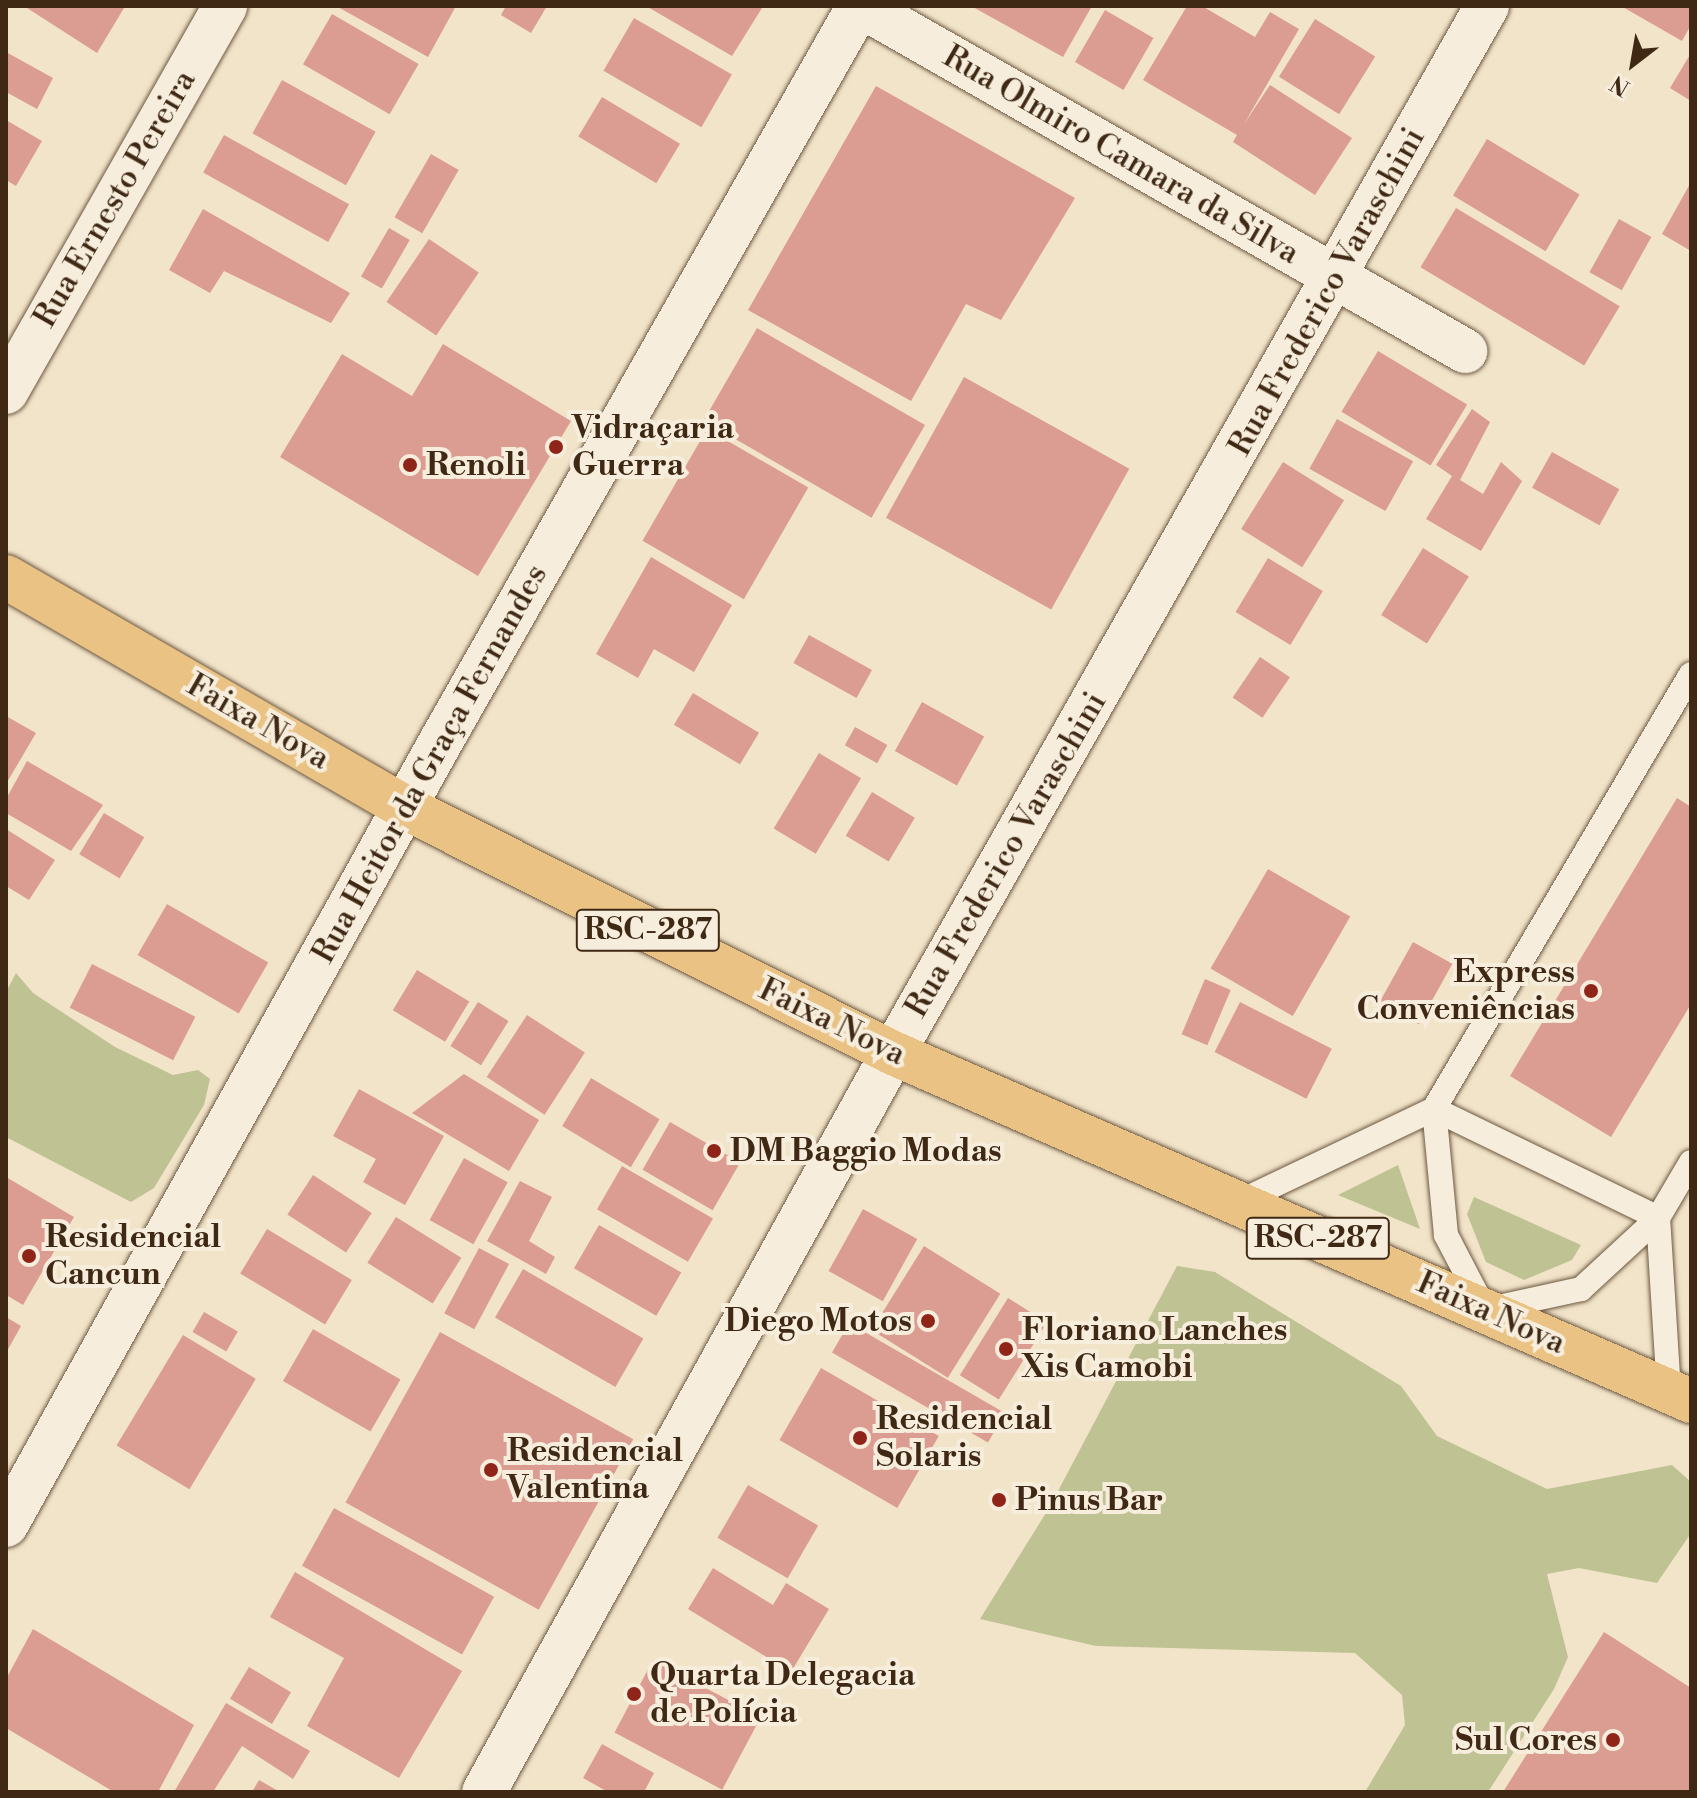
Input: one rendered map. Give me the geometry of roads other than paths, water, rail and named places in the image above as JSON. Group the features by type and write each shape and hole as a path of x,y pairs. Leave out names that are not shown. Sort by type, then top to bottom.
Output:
{"highway":[{"name":"Faixa Nova","path":"6,577 404,807 893,1053 1680,1397"}],"street":[{"name":"Rua Ernesto Pereira","path":"6,392 225,6"},
{"name":"Rua Olmiro Camara da Silva","path":"860,6 1465,351"},
{"name":"Rua Heitor da Graça Fernandes","path":"6,1525 404,807 860,6"},
{"name":"Rua Frederico Varaschini","path":"484,1792 893,1053 1336,278 1487,6"}],"lane":[{"path":"1237,1203 1434,1109 1691,674"},
{"path":"1434,1109 1658,1218"},
{"path":"1434,1109 1446,1235 1485,1310 1581,1289 1658,1218 1691,1162"},
{"path":"1658,1218 1680,1397"}],"place":[{"name":"Vidraçaria Guerra","path":"556,447"},
{"name":"Renoli","path":"410,465"},
{"name":"Express Conveniências","path":"1591,991"},
{"name":"DM Baggio Modas","path":"714,1151"},
{"name":"Residencial Cancun","path":"29,1256"},
{"name":"Diego Motos","path":"928,1321"},
{"name":"Floriano Lanches Xis Camobi","path":"1006,1349"},
{"name":"Residencial Solaris","path":"860,1438"},
{"name":"Residencial Valentina","path":"491,1470"},
{"name":"Pinus Bar","path":"999,1500"},
{"name":"Quarta Delegacia de Polícia","path":"634,1694"},
{"name":"Sul Cores","path":"1613,1740"}]}
